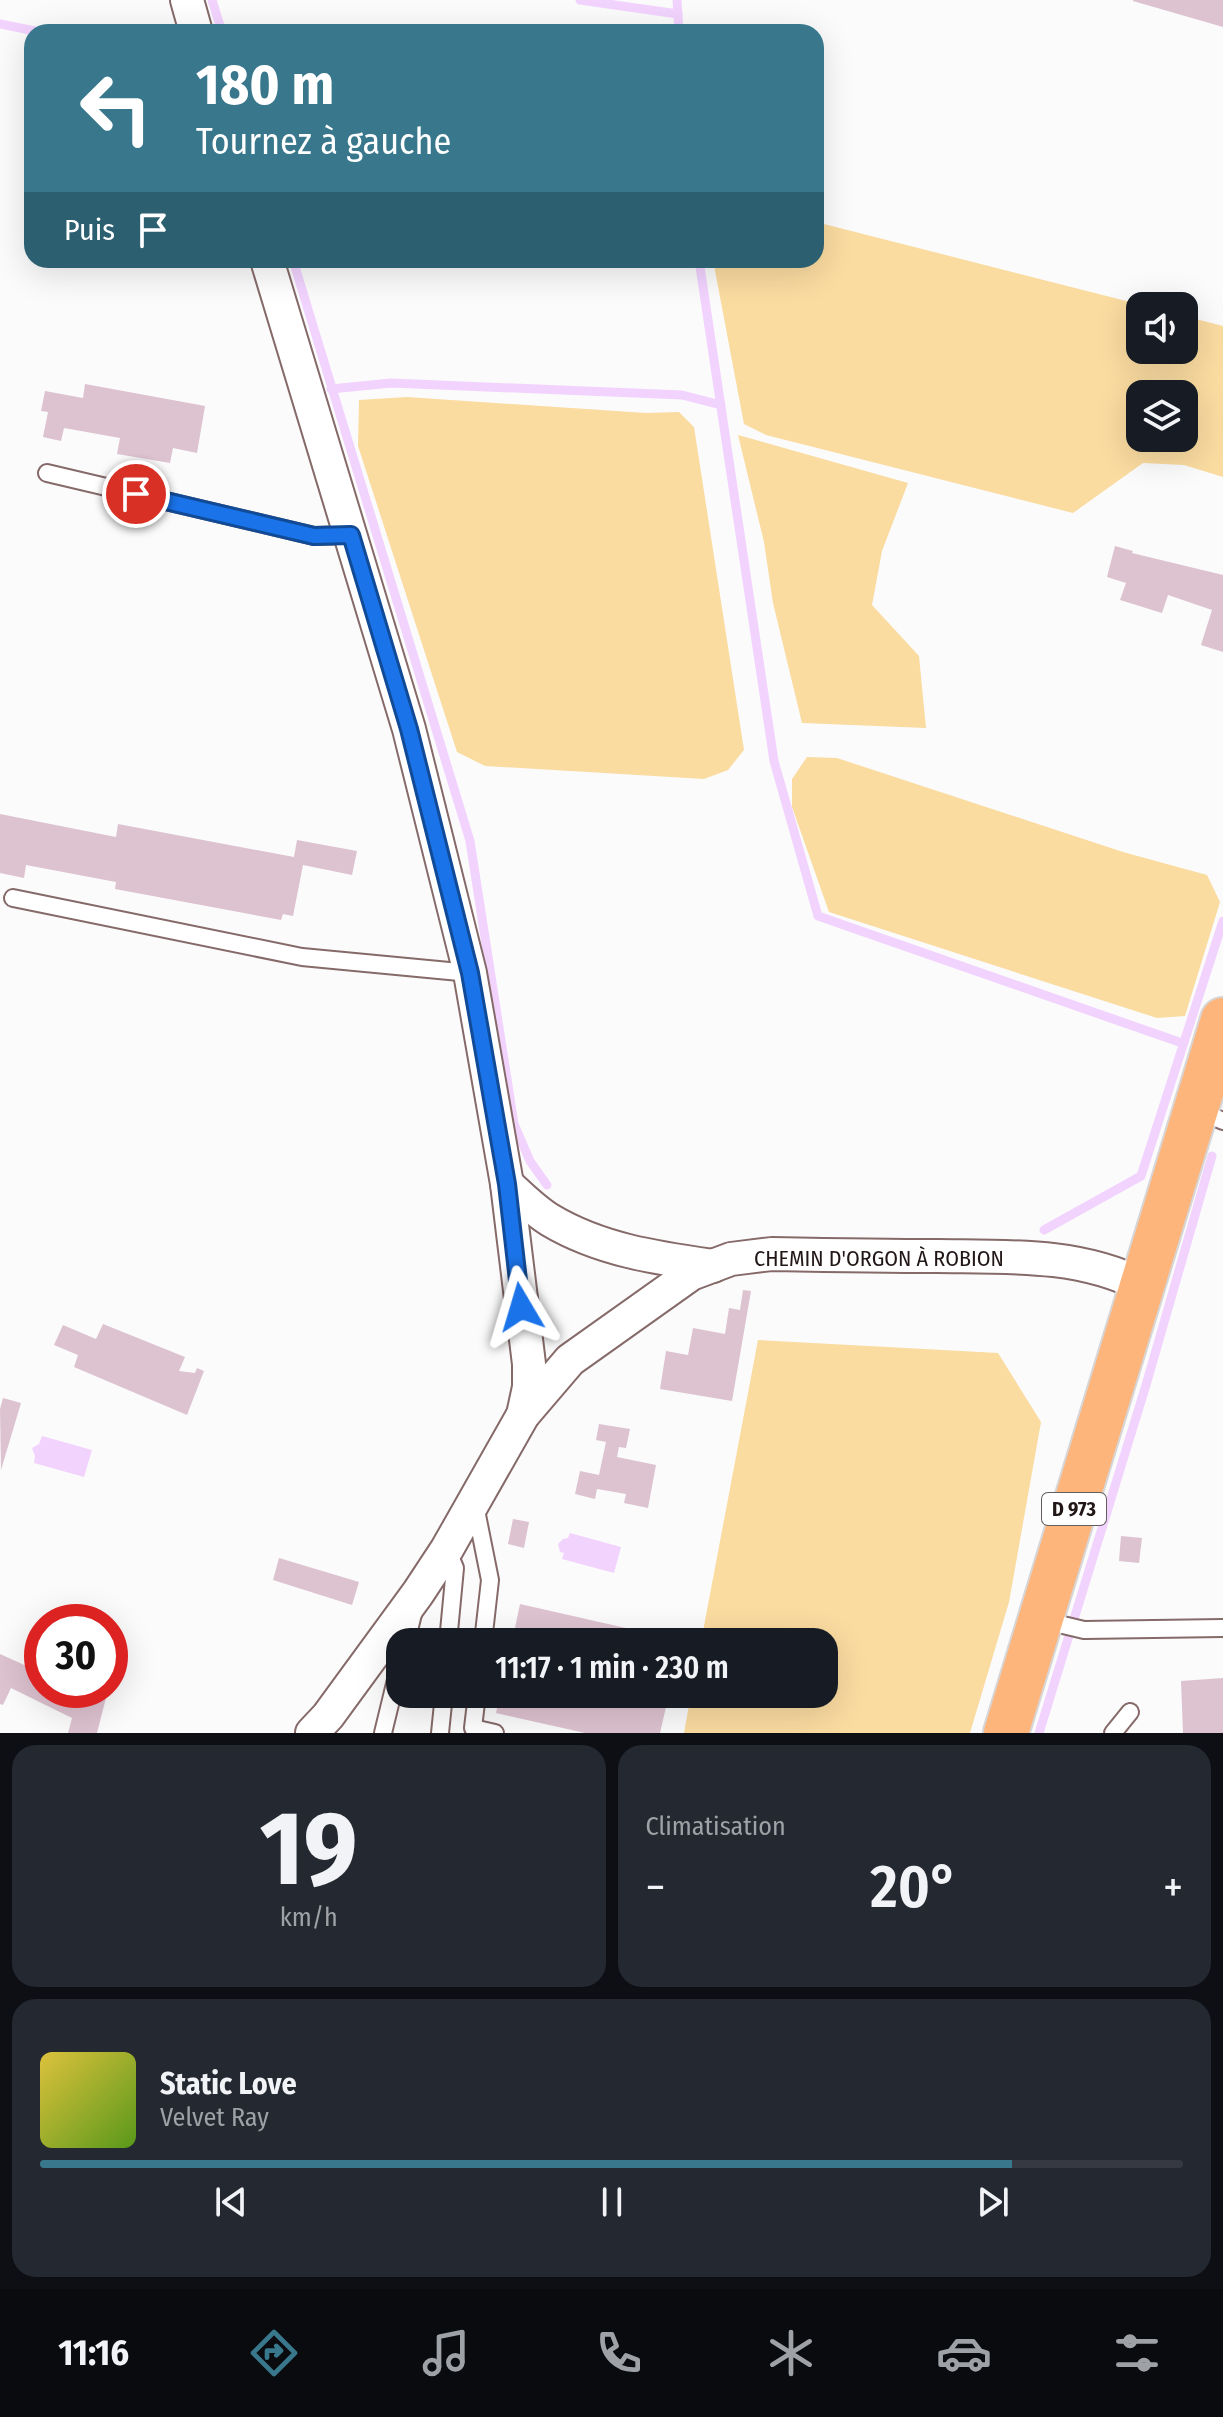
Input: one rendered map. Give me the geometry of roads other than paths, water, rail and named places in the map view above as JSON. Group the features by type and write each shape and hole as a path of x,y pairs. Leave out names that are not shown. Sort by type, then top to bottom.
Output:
{"main road":[{"name":"D 973","path":"1006,1733 1141,1285 1209,1115 1223,1020"}],"street":[{"path":"187,0 194,24"},
{"path":"269,268 409,729 470,973 507,1184 529,1364 529,1387 523,1415"},
{"path":"507,1184 549,1220 598,1242 644,1256 713,1266"},
{"name":"CHEMIN D'ORGON À ROBION","path":"312,1733 328,1716 418,1593 447,1549 523,1415 570,1360 691,1274 731,1259 772,1254 1026,1258 1072,1262 1141,1285"}],"lane":[{"path":"47,473 314,536 351,535"},
{"path":"13,898 302,957 470,973"},
{"path":"474,1500 490,1580 485,1628"},
{"path":"447,1549 455,1568 449,1628"},
{"path":"409,1628 418,1593"},
{"path":"1040,1620 1084,1630 1223,1628"},
{"path":"383,1733 389,1708"},
{"path":"440,1733 443,1708"},
{"path":"475,1708 473,1728 495,1733"},
{"path":"1113,1733 1130,1712"}],"waterway":[{"path":"212,0 220,24"},
{"path":"580,0 678,14"},
{"path":"677,0 678,24"},
{"path":"0,24 24,29"},
{"path":"295,268 470,841 514,1124 530,1161 547,1185"},
{"path":"700,268 774,761 818,916 1182,1043"},
{"path":"331,389 391,383 682,395 721,405"},
{"path":"1044,1230 1141,1176 1223,921"},
{"path":"1039,1733 1146,1385 1212,1156"}]}
